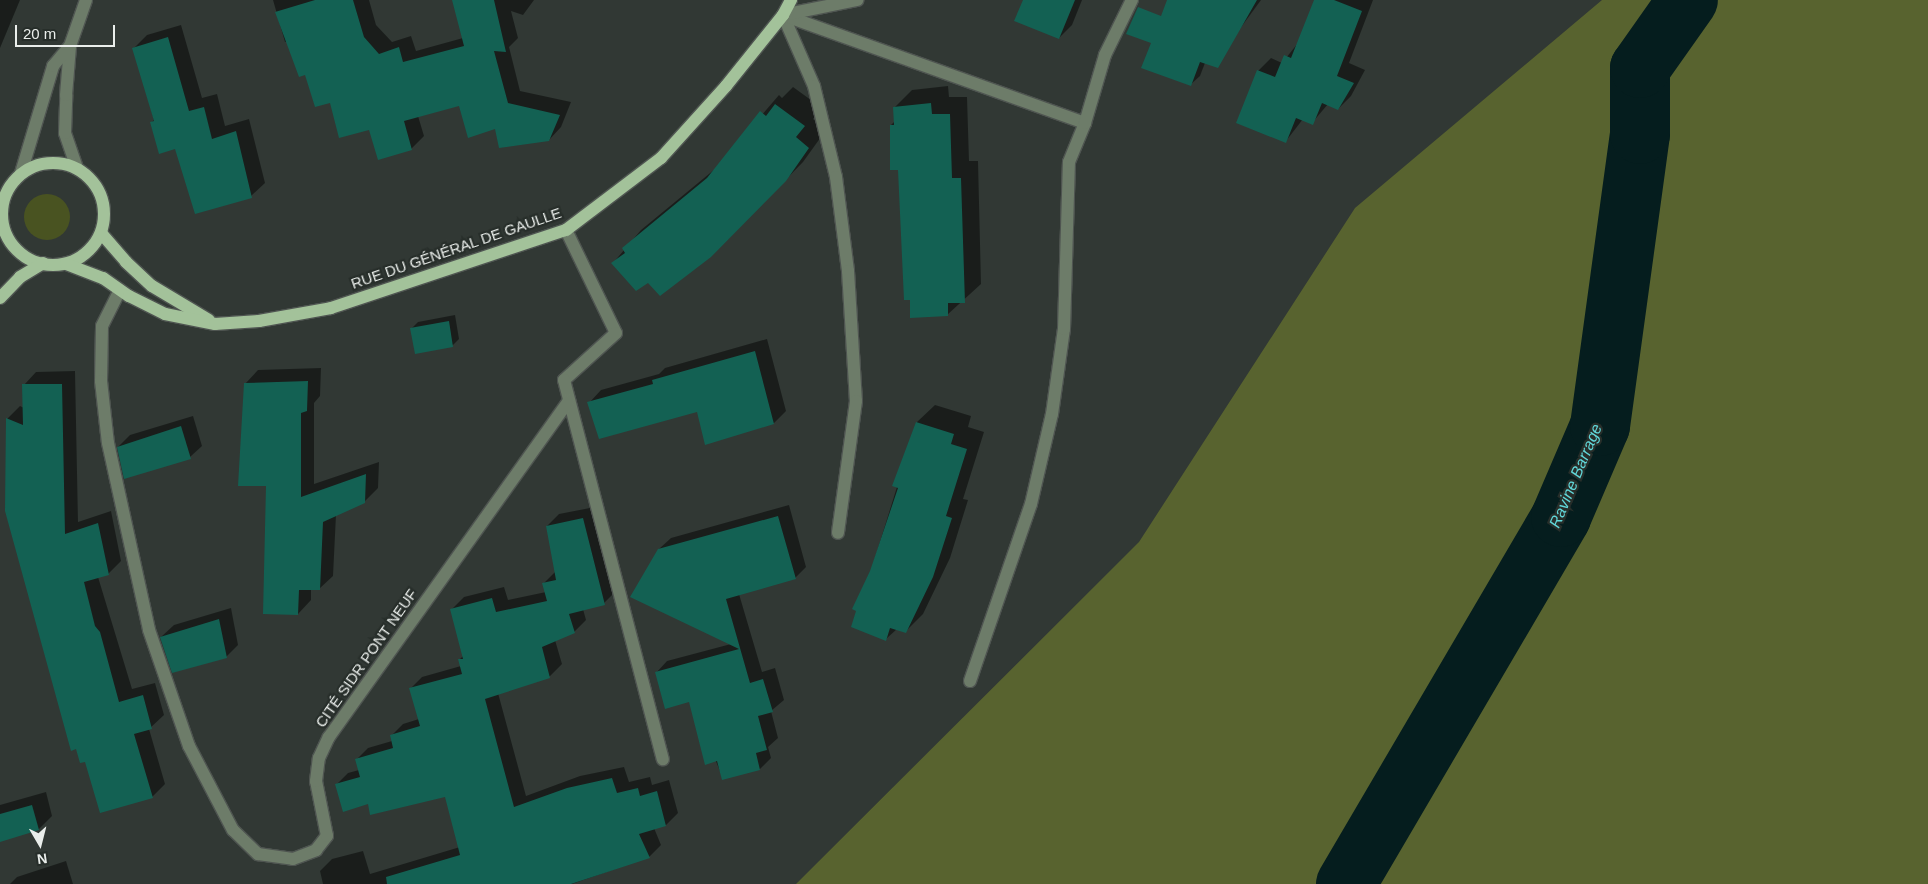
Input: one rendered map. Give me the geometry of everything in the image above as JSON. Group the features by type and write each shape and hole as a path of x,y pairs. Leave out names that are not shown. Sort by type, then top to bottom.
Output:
{"main road":[{"name":"RUE DU GÉNÉRAL DE GAULLE","path":"66,264 102,278 165,314 215,324 260,321 331,308 566,230 661,158 726,86 783,15 791,0"},
{"path":"50,162 77,168 96,183 103,199 105,216 101,233 92,248 66,264 43,263 22,255 2,235 4,199 10,185 21,173 50,162"},
{"path":"101,233 126,262 152,286 215,324"},
{"path":"0,298 20,277 43,263"}],"street":[{"path":"77,168 65,133 70,46 86,0"},
{"path":"783,15 857,0"},
{"path":"970,681 1031,504 1052,414 1064,329 1069,162 1085,122 1105,55 1132,0"},
{"path":"783,15 1085,122"},
{"path":"783,15 814,86 836,177 848,272 856,400 838,533"},
{"path":"21,173 53,66 70,46"},
{"path":"566,230 616,333 564,380 663,758"},
{"name":"CITÉ SIDR PONT NEUF","path":"120,290 102,326 101,381 108,443 149,630 189,746 233,830 258,854 294,859 316,850 326,836 316,781 319,758 329,736 569,402"}],"green space":[{"path":"1602,0 1928,0 1928,884 796,884 1139,542 1355,208"},
{"path":"47,194 60,198 66,204 70,217 66,230 60,236 47,240 34,236 28,230 24,217 28,204 34,198"}],"building":[{"path":"315,0 353,0 364,37 379,54 399,47 403,62 464,46 452,0 494,0 506,52 494,51 508,103 560,115 549,141 499,148 495,129 468,138 459,106 404,121 412,150 378,160 369,130 339,138 330,103 315,107 305,75 299,77 275,12"},
{"path":"1023,0 1075,0 1059,39 1014,21"},
{"path":"1167,0 1257,0 1218,68 1200,62 1191,86 1141,68 1151,43 1126,34 1138,7 1161,16"},
{"path":"1314,0 1334,0 1362,11 1337,76 1354,83 1338,110 1322,103 1313,125 1296,118 1286,143 1236,123 1257,70 1275,77 1284,55 1291,58"},
{"path":"168,37 189,111 204,107 212,139 236,131 252,198 195,214 175,149 159,154 150,122 154,121 132,48"},
{"path":"931,103 932,114 950,114 952,178 961,178 965,303 948,303 948,316 910,318 910,300 904,300 898,170 890,170 890,125 894,125 893,107"},
{"path":"775,104 805,126 796,137 809,148 786,181 711,257 660,296 648,283 636,291 611,263 625,253 622,248 707,178 760,111 766,116"},
{"path":"449,321 453,347 415,354 410,328"},
{"path":"755,351 774,424 705,445 697,412 599,439 587,402 653,384 652,380"},
{"path":"308,381 307,411 301,413 301,497 366,474 365,503 323,522 320,590 299,590 298,615 263,614 266,486 238,486 244,383"},
{"path":"22,384 62,384 65,534 98,523 109,575 84,582 95,626 100,632 119,702 143,695 152,729 134,734 153,798 100,813 85,762 80,763 76,749 71,751 5,511 6,418 23,425"},
{"path":"916,422 954,434 951,444 967,449 946,516 952,518 933,577 906,633 890,628 886,641 851,627 856,611 852,609 870,571 898,488 892,486"},
{"path":"181,426 191,459 124,479 117,447"},
{"path":"778,516 796,579 726,599 750,683 763,679 773,712 758,716 767,750 756,753 760,770 722,780 717,761 705,765 689,702 665,709 655,672 739,649 630,597 658,549"},
{"path":"583,518 605,605 569,614 575,633 542,647 550,678 485,699 514,807 567,788 612,778 617,793 638,788 640,796 657,791 666,826 639,834 650,858 571,884 387,884 386,877 460,855 445,797 370,815 368,804 343,812 335,784 360,777 355,759 393,748 390,735 420,726 409,688 462,674 458,659 463,659 450,609 492,598 496,612 547,601 542,583 556,580 546,526"},
{"path":"219,619 227,658 172,673 160,637"},
{"path":"32,805 39,830 0,842 0,814"}],"waterway":[{"name":"Ravine Barrage","path":"1346,884 1561,517 1600,426 1640,134 1640,68 1688,0"}]}
